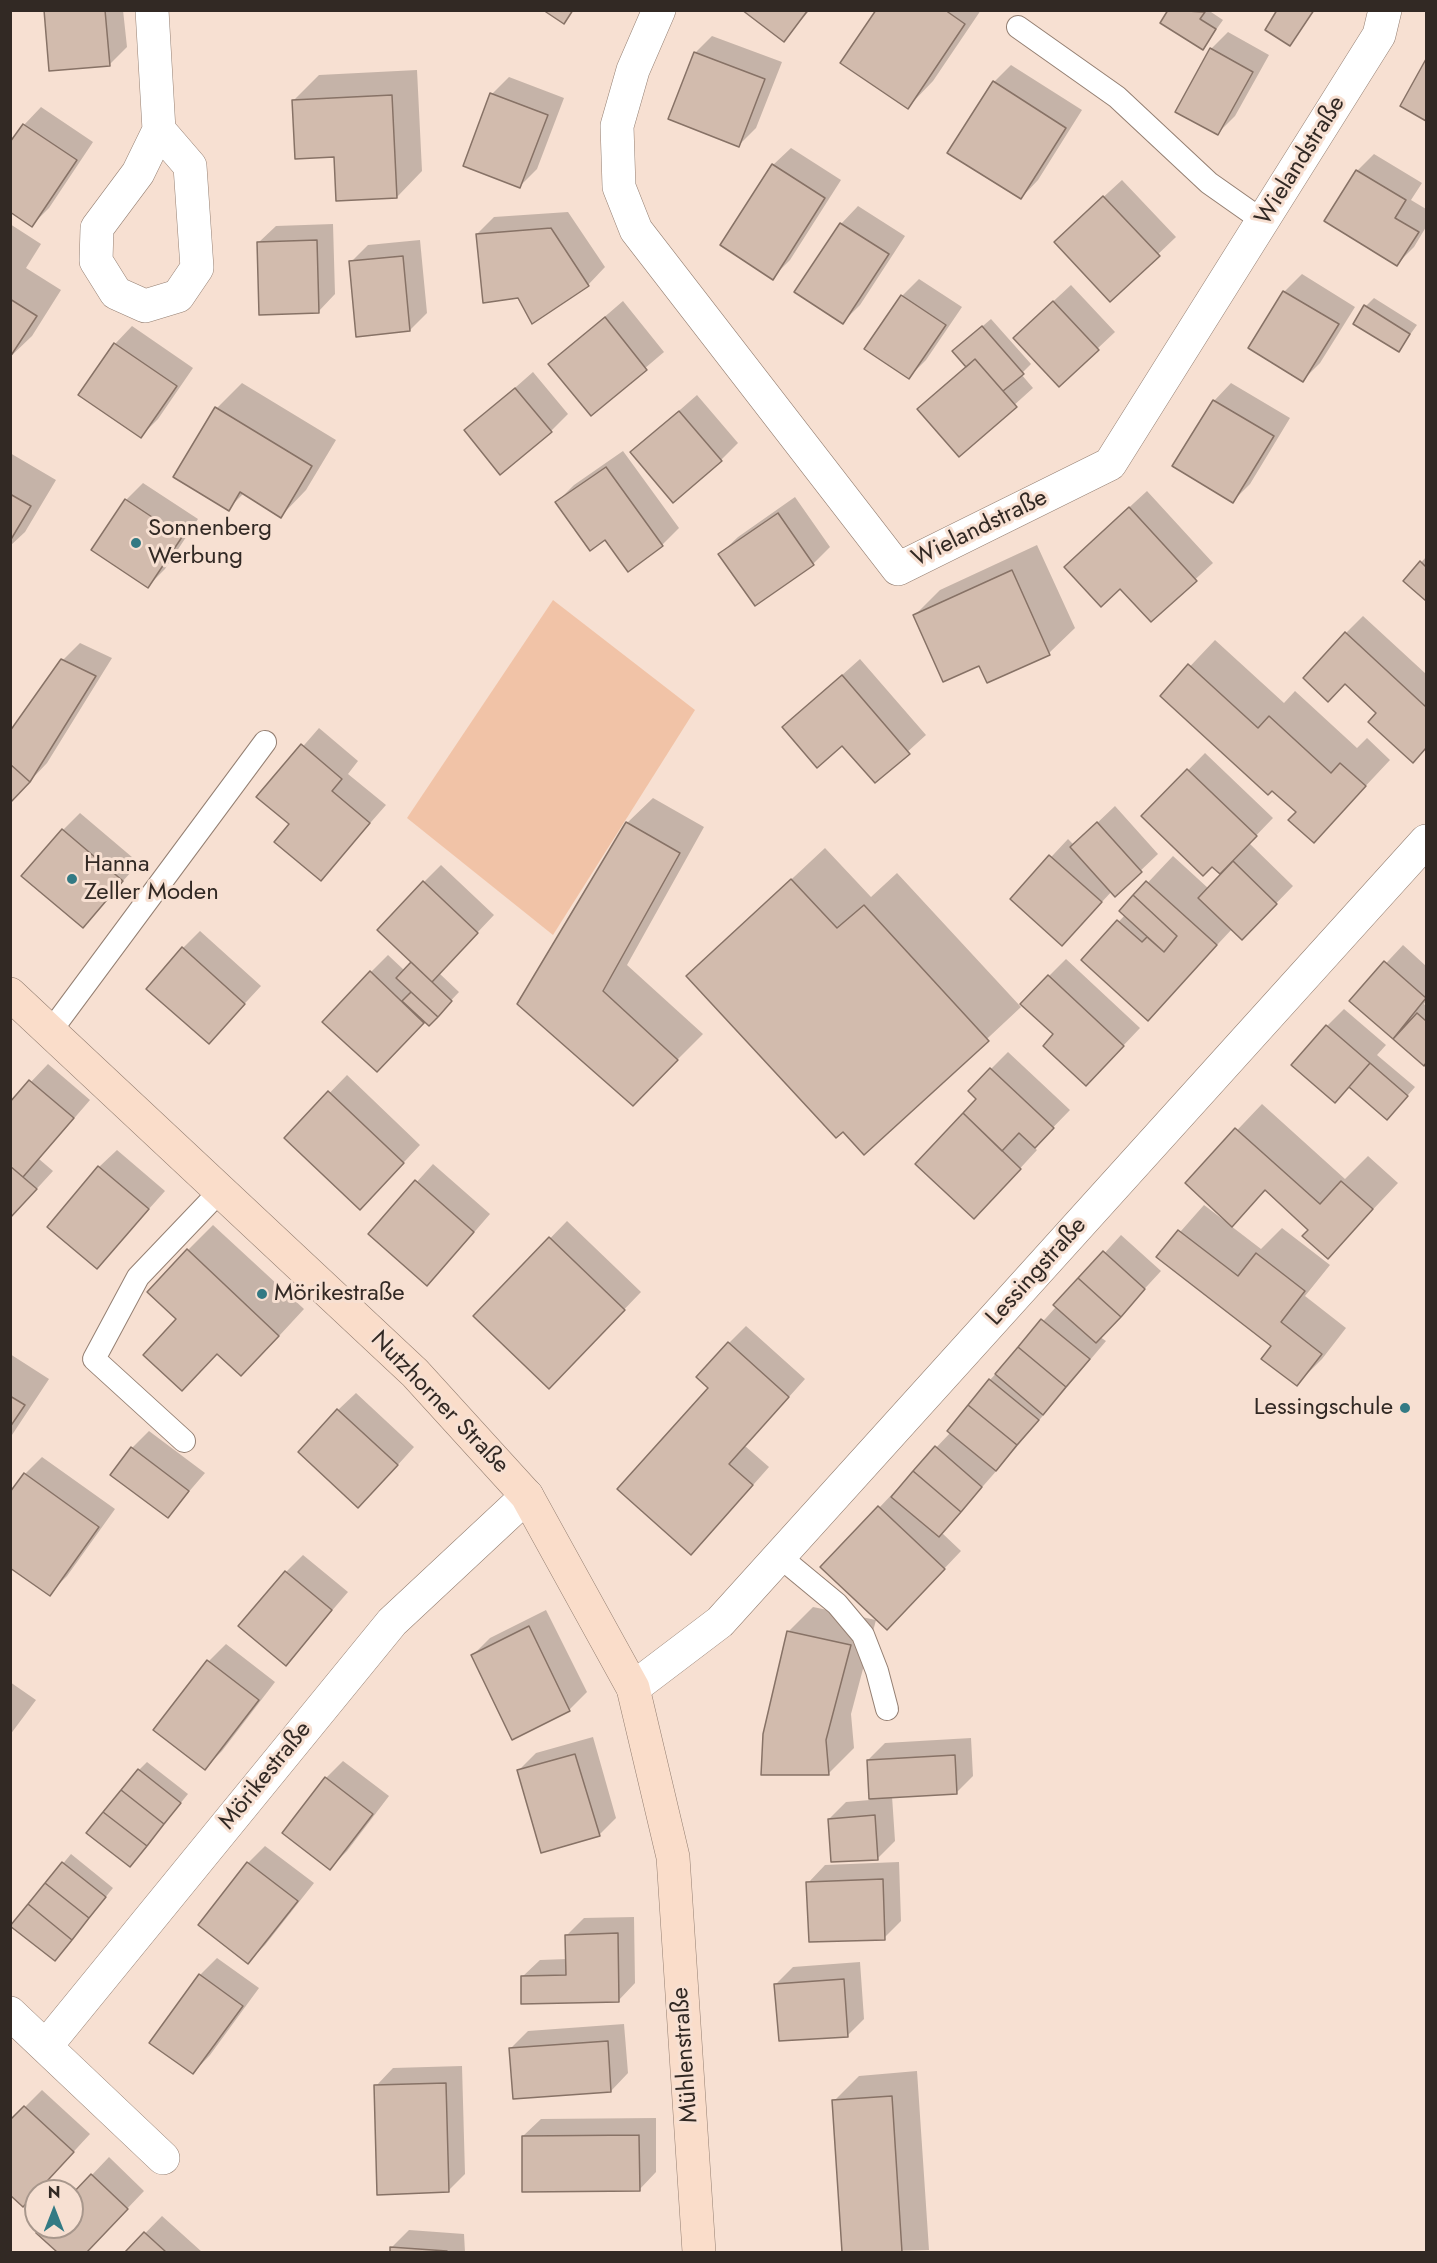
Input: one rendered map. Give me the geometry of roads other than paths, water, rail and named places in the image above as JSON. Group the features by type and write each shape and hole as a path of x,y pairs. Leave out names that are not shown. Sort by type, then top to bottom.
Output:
{"main road":[{"name":"Nutzhorner Straße","path":"13,1001 50,1032 415,1373 527,1496 633,1688 673,1857"},
{"name":"Mühlenstraße","path":"673,1857 699,2253"}],"street":[{"path":"152,10 159,130 138,173 97,228 96,261 116,293 145,306 178,296 197,268 190,166 159,130"},
{"name":"Wielandstraße","path":"659,10 633,70 617,126 619,187 636,230 898,569 1110,464 1379,35 1385,10"},
{"name":"Lessingstraße","path":"633,1688 720,1622 1426,842"},
{"name":"Mörikestraße","path":"46,2046 392,1622 527,1496"},
{"path":"10,2013 163,2158"}],"lane":[{"path":"1018,27 1117,97 1209,183 1263,221"},
{"path":"50,1032 265,742"},
{"path":"184,1441 94,1359 138,1277 220,1190"},
{"path":"779,1556 837,1604 863,1635 877,1671 887,1709"}],"place":[{"name":"Sonnenberg Werbung","path":"136,543"},
{"name":"Hanna Zeller Moden","path":"72,879"},
{"name":"Mörikestraße","path":"262,1294"},
{"name":"Lessingschule","path":"1405,1408"}]}
